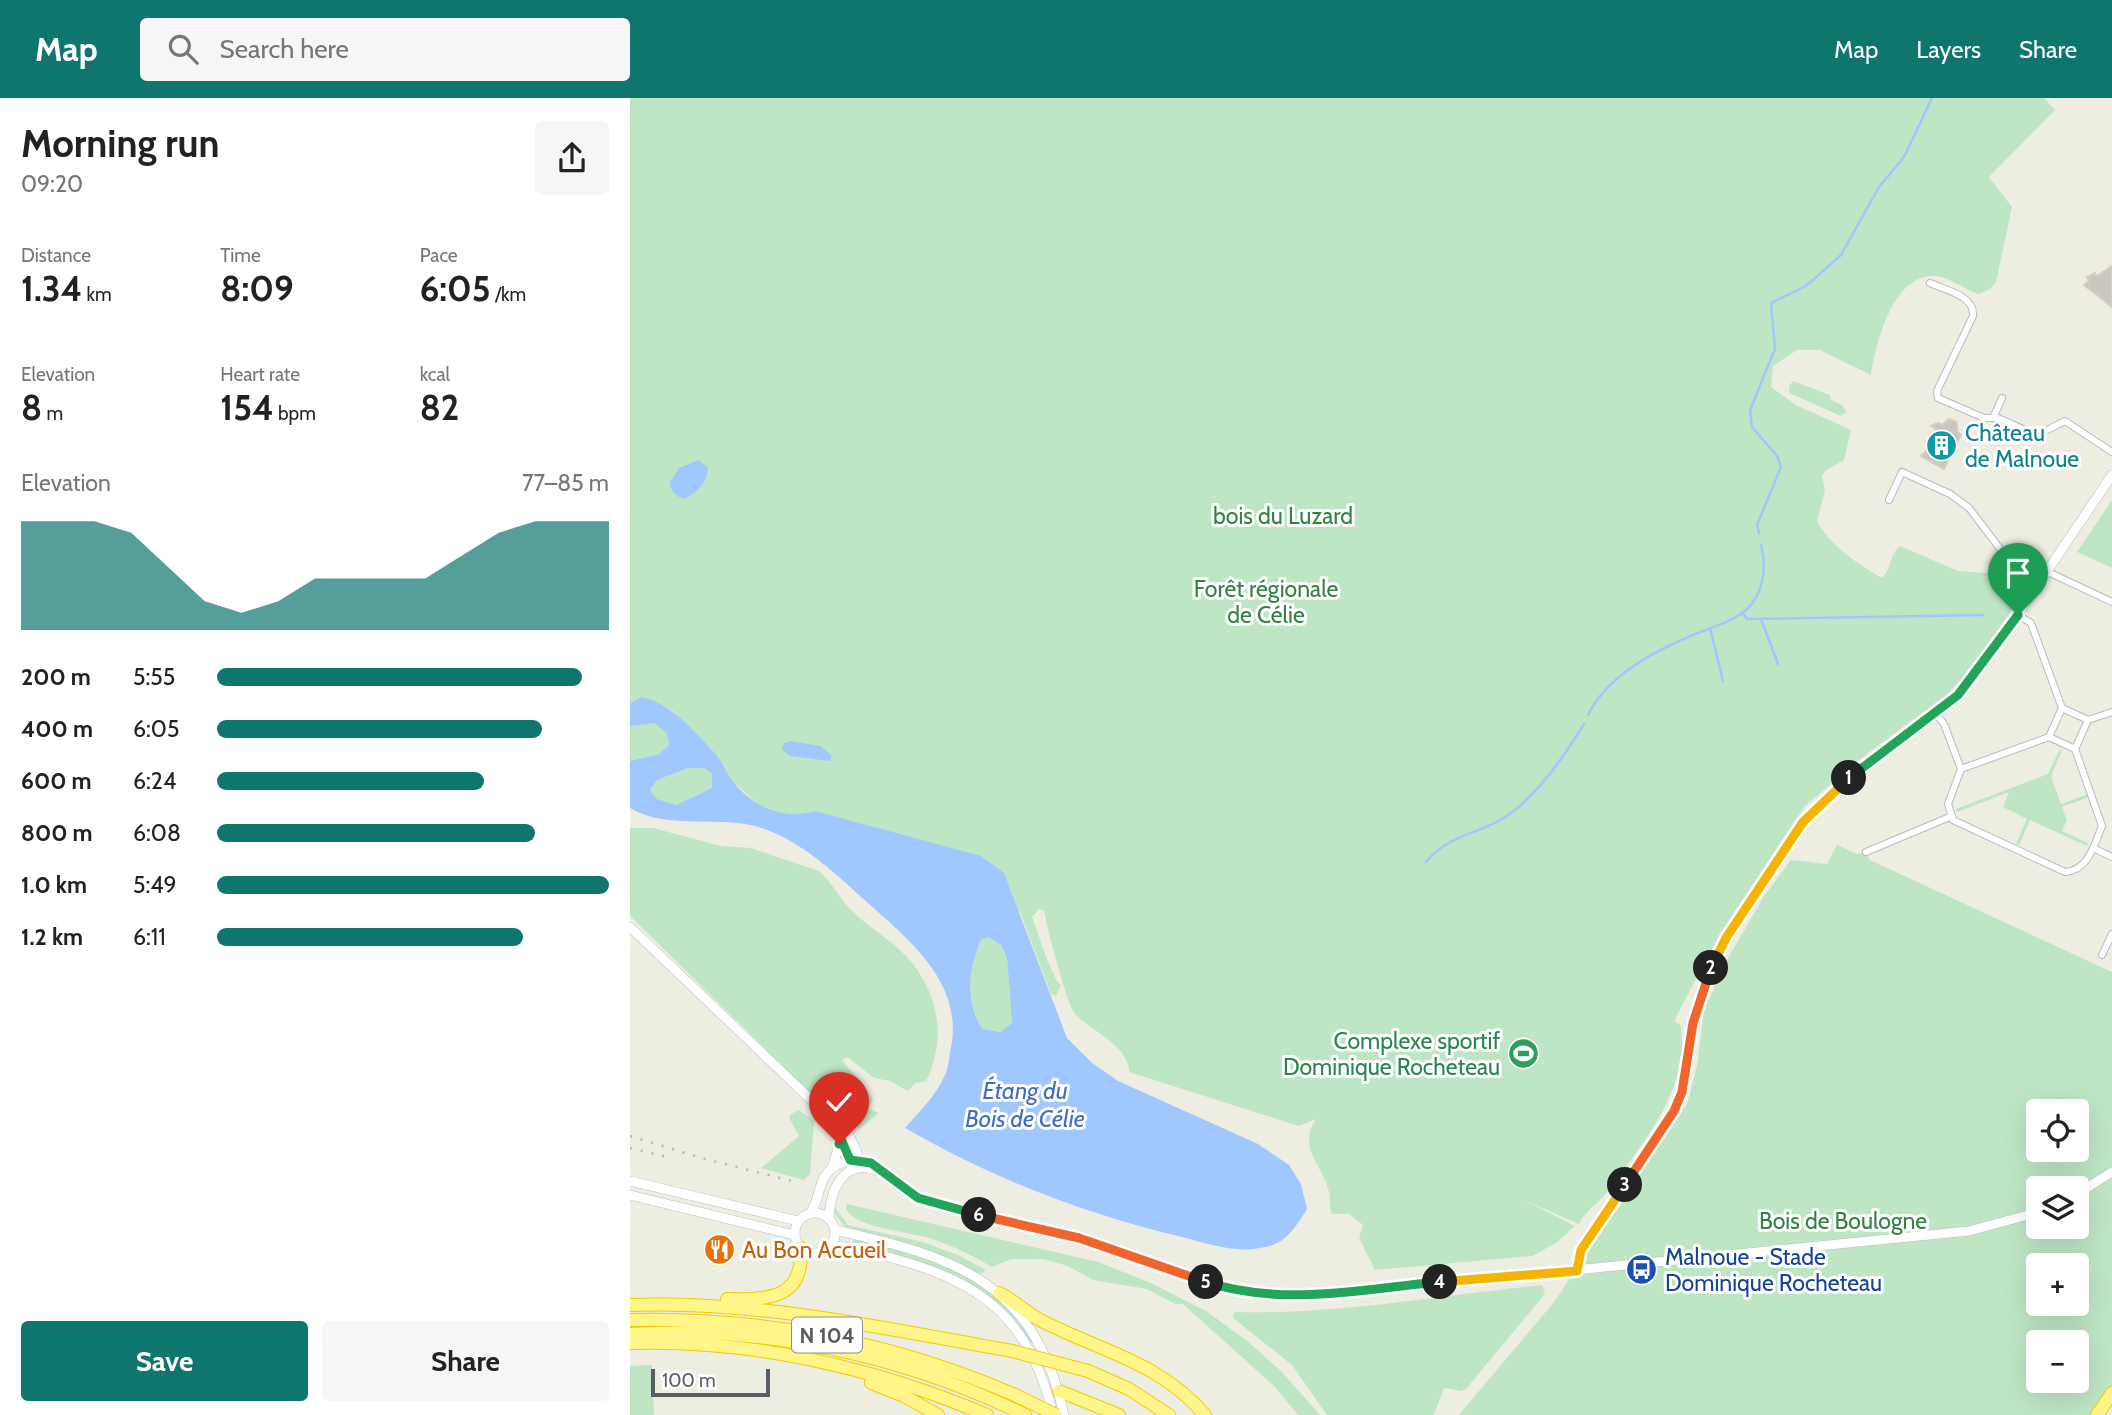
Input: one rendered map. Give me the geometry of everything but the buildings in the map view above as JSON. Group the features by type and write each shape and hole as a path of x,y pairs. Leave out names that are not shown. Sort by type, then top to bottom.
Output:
{"highway":[{"path":"703,1304 715,1299 760,1298 782,1293 793,1285 800,1275 800,1247"},
{"path":"999,1293 1037,1318 1131,1358 1185,1394 1205,1415"},
{"path":"630,1305 703,1304 814,1317 1012,1351 1088,1371 1129,1389 1169,1415"},
{"name":"N 104","path":"630,1321 734,1322 838,1337 906,1354 1013,1402 1025,1415"},
{"name":"N 104","path":"630,1334 733,1335 821,1347 913,1371 1054,1415"},
{"path":"630,1343 698,1344 767,1352 858,1372 930,1392 987,1415"},
{"path":"858,1372 869,1381 904,1396 937,1415"},
{"path":"1059,1391 1119,1415"},
{"path":"2097,1415 2112,1393"}],"main road":[{"path":"1577,1271 1581,1250 1674,1111 1687,1071 1697,1007 1715,959 1787,844 1817,806 1852,775 1936,714 1972,679 2112,475"},
{"path":"630,927 853,1140 854,1163 834,1188 829,1218 835,1230 830,1246"},
{"path":"832,1122 854,1163"},
{"path":"810,1213 825,1177 837,1157 841,1139"},
{"path":"830,1172 854,1163 871,1163 911,1194 932,1204 1079,1238 1223,1287 1272,1296 1333,1294 1969,1231 2026,1216"},
{"path":"2089,1186 2112,1172"},
{"path":"630,1181 798,1221"},
{"path":"630,1195 794,1234"},
{"path":"829,1218 817,1212 798,1221 794,1234 800,1247 817,1253 830,1246 856,1248 929,1268 984,1296 1026,1342 1045,1382 1054,1415"},
{"path":"835,1230 934,1256 972,1274 999,1293 1038,1340 1059,1391 1064,1415"}],"street":[{"path":"1930,283 1969,301 1974,309 1937,391 1938,398 1984,418 1993,418 2038,435 2065,421 2112,452"},
{"path":"1993,418 2002,398"},
{"path":"1889,500 1902,472 1950,494 1972,510 1997,547 2112,602"},
{"path":"2018,615 2031,623 2062,708 2049,737"},
{"path":"2062,708 2088,720 2112,712"},
{"path":"1936,714 1944,724 1961,769 1948,804 1953,820 2065,872 2081,867 2093,848 2102,820 2075,749 2049,737 1961,769"},
{"path":"2075,749 2088,720"},
{"path":"1867,852 1952,816"},
{"path":"2093,848 2112,857"},
{"path":"2102,955 2112,934"}],"green space":[{"name":"Forêt régionale de Célie","path":"630,98 2044,98 2055,110 1989,177 2012,207 1996,282 1990,289 1978,294 1939,277 1919,279 1907,287 1888,314 1871,375 1820,350 1797,350 1773,366 1771,387 1796,405 1851,430 1844,460 1826,470 1822,476 1825,491 1817,521 1837,547 1854,560 1882,578 1900,546 1958,571 2030,576 2016,598 2019,599 1972,669 1944,697 1864,756 1805,806 1721,932 1676,1017 1675,1022 1680,1024 1682,1047 1679,1070 1661,1114 1604,1196 1579,1224 1526,1201 1575,1226 1556,1243 1532,1256 1375,1270 1359,1238 1363,1225 1349,1214 1332,1214 1326,1182 1310,1147 1311,1129 1316,1119 1299,1126 1129,1072 1128,1063 1117,1047 1072,1009 1044,911 1039,909 1032,917 1049,965 1061,985 1056,996 1051,994 1020,912 815,811 800,816 778,813 758,804 732,781 715,753 673,711 643,697 630,703"},
{"path":"1793,381 1830,395 1831,400 1842,405 1846,412 1841,416 1789,393 1789,386"},
{"path":"2112,500 2112,568 2077,552"},
{"path":"655,722 667,734 669,745 659,754 630,761 630,726"},
{"path":"2060,749 2062,750 2051,776 2061,804 2088,794 2089,797 2062,807 2067,820 2062,831 2088,843 2087,846 2030,820 2019,845 2016,844 2027,819 2003,807 2009,792 1957,812 1956,809 2048,774"},
{"path":"688,768 704,768 712,774 712,788 676,805 657,799 650,790 657,780"},
{"path":"630,828 653,828 721,846 751,848 819,871 853,912 907,957 926,985 933,1001 938,1033 933,1065 926,1081 915,1083 908,1091 890,1081 874,1078 847,1057 842,1060 873,1100 868,1109 879,1113 859,1129 831,1113 630,916"},
{"name":"Bois de Boulogne","path":"1837,845 1857,854 1866,852 1870,860 2112,972 2112,1386 2092,1415 1459,1415 1554,1302 1687,1104 1697,1066 1704,1010 1727,960 1764,896 1791,860 1827,864"},
{"path":"988,937 1001,945 1007,958 1012,1024 1000,1032 983,1029 977,1019 971,997 973,962 981,940"},
{"path":"799,1110 814,1121 810,1174 804,1180 761,1168 799,1136 789,1118"},
{"path":"847,1204 1098,1262 1151,1283 1206,1311 1246,1340 1280,1370 1320,1415 1298,1415 1275,1387 1183,1304 1175,1304 1147,1289 1093,1280 1068,1266 1043,1259 1011,1259 992,1267 932,1239 863,1222 846,1210"},
{"path":"834,1206 848,1225 923,1242 960,1256 986,1270 981,1274 925,1249 846,1228 835,1214"},
{"path":"853,1239 933,1261 970,1278 1008,1306 1035,1340 1031,1343 995,1301 974,1286 929,1265 852,1243"},
{"path":"1542,1285 1545,1294 1466,1389 1461,1391 1444,1388 1434,1415 1327,1415 1292,1365 1233,1318 1234,1312 1349,1307"},
{"path":"652,1365 654,1415 630,1415 630,1366"}],"water":[{"path":"698,460 708,467 704,482 698,490 684,499 672,491 670,482 679,468"},
{"name":"Étang du Bois de Célie","path":"642,697 663,705 690,727 716,754 739,788 757,803 768,808 791,814 815,811 981,856 1004,873 1067,1038 1092,1063 1118,1081 1258,1144 1289,1165 1301,1184 1307,1209 1295,1227 1279,1242 1255,1249 1223,1247 1146,1228 1039,1193 971,1163 905,1128 936,1091 949,1062 953,1028 950,1006 932,967 902,933 820,861 780,835 749,825 661,819 630,808 630,761 659,754 669,745 667,734 655,723 630,726 630,703","holes":["688,768 704,768 712,774 712,788 676,805 657,799 650,790 657,780","988,937 1001,945 1007,958 1012,1023 1000,1032 983,1029 973,1009 971,998 973,963 981,940"]},
{"path":"791,741 821,746 832,756 830,761 790,756 782,750 784,743"}],"waterway":[{"path":"1759,533 1757,525 1781,467 1777,456 1752,427 1750,410 1775,349 1771,303 1806,286 1841,255 1879,187 1904,157 1932,98"},
{"path":"1588,715 1607,688 1633,666 1746,610 1757,596 1763,579 1761,545"},
{"path":"1742,612 1747,619 1983,615"},
{"path":"1761,619 1778,664"},
{"path":"1710,628 1723,681"},
{"path":"1426,862 1443,846 1504,818 1516,809 1549,775 1584,724"}],"railway":[{"path":"630,1136 792,1181"},
{"path":"630,1148 667,1157"}],"place":[{"name":"Château de Malnoue","path":"1942,446"},
{"name":"Complexe sportif Dominique Rocheteau","path":"1523,1054"},
{"name":"Au Bon Accueil","path":"719,1250"},
{"name":"Malnoue - Stade Dominique Rocheteau","path":"1642,1270"}],"route":[{"path":"839,1144 841,1139 850,1160 864,1160 879,1167 911,1194 932,1204 1079,1238 1132,1254 1197,1279 1247,1293 1272,1296 1333,1294 1408,1284 1577,1271 1581,1250 1674,1111 1687,1071 1697,1007 1715,959 1787,844 1817,806 1837,787 1958,695 2018,615"}],"park label":[{"name":"bois du Luzard","path":"1283,516"}]}
